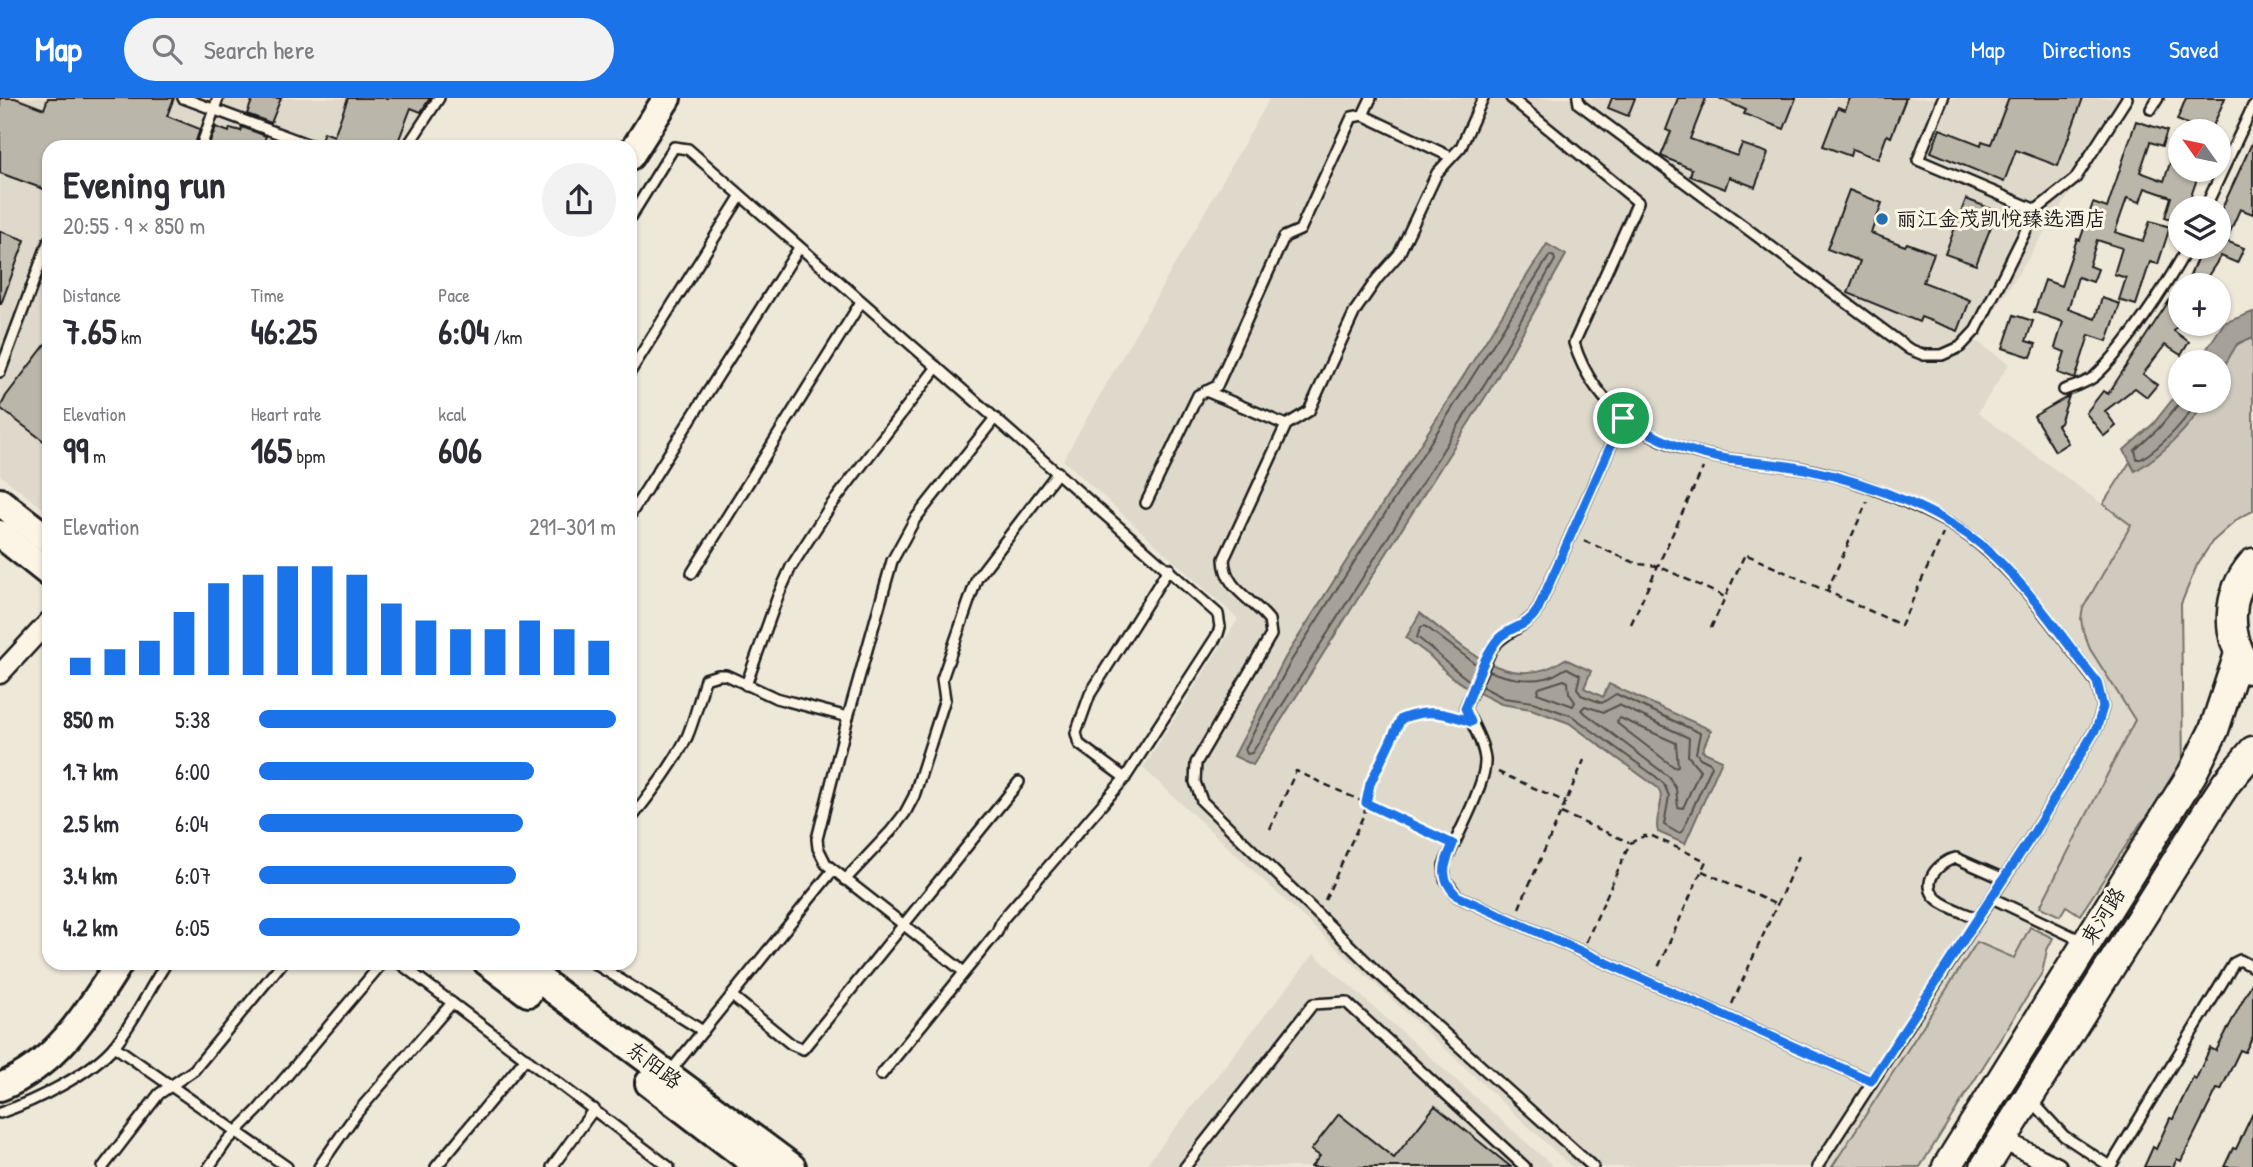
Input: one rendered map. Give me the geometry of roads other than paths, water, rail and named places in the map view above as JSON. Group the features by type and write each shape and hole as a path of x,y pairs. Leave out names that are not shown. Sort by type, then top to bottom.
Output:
{"main road":[{"path":"637,145 667,98"},
{"path":"0,502 42,535"},
{"path":"0,534 42,567"},
{"path":"2246,664 2232,628 2232,606 2239,584 2253,563"},
{"name":"束河路","path":"1947,1167 2084,933 2180,795 2246,664"},
{"name":"束河路","path":"1985,1167 2211,806 2253,751"},
{"path":"0,1087 40,1064 64,1042 115,970"},
{"name":"东阳路","path":"498,970 759,1167"},
{"name":"东阳路","path":"527,970 792,1167"}],"street":[{"path":"0,674 42,629"},
{"path":"2003,1140 2057,1167"}],"lane":[{"path":"183,98 296,140"},
{"path":"203,140 218,98"},
{"path":"412,140 439,98"},
{"path":"1363,115 1371,98"},
{"path":"1483,98 1461,147 1437,173 1399,254 1377,279 1355,311 1308,411 1286,425 1224,559 1230,583 1269,620 1271,635 1196,763 1195,782 1202,801 1381,976 1593,1167"},
{"path":"1511,98 1638,202 1574,343 1586,374 1623,418 1674,445 1709,455 1807,469 1873,489 1948,522 1980,544 2011,574 2097,682 2102,699 2101,718 2097,727 1992,898 1816,1167"},
{"path":"1578,98 1578,104 1590,113 1909,349 1924,355 1952,352 1976,330 2036,210 2075,179 2127,98"},
{"path":"1944,98 1918,160 2036,210"},
{"path":"2151,109 2158,98"},
{"path":"2212,196 2253,106"},
{"path":"1146,503 1198,395 1217,386 1284,237 1300,230 1352,117 1363,115 1451,157"},
{"path":"637,207 674,147 688,149 1215,608 1218,614 1218,634 1125,778 1002,920 997,932 881,1075"},
{"path":"637,361 740,197"},
{"path":"637,504 799,247"},
{"path":"0,372 42,259"},
{"path":"2064,390 2092,379 2152,303 2180,259"},
{"path":"692,573 861,302"},
{"path":"746,685 778,596 792,567 829,508 937,367"},
{"path":"1206,391 1286,425"},
{"path":"964,972 833,870 821,857 817,839 892,561 915,519 995,418"},
{"path":"1623,418 1534,616 1519,628 1505,634 1492,648 1465,708 1483,748 1485,766 1481,783 1444,865 1445,879 1457,896 1871,1081"},
{"path":"845,880 891,831 914,796 944,699 942,679 977,578 1058,472"},
{"path":"1125,778 1079,744 1076,733 1090,694 1169,568"},
{"path":"637,811 684,743 694,719 705,678 726,675 786,701 848,717"},
{"path":"732,996 791,1044 803,1049 1019,782"},
{"path":"2140,836 2180,795"},
{"path":"1978,919 1937,899 1931,886 1934,871 1943,861 1956,858 2004,879"},
{"path":"668,1075 833,870"},
{"path":"1992,898 2084,933 2069,950"},
{"path":"2029,1097 2064,1136 2110,1167 2234,963 2240,961 2253,967"},
{"path":"0,1113 60,1087 114,1046 162,970"},
{"path":"103,1167 159,1094 194,1070 276,970"},
{"path":"209,1167 236,1131 258,1110 376,970"},
{"path":"409,970 668,1167"},
{"path":"605,970 703,1031"},
{"path":"1185,1167 1313,1004 1346,1002 1525,1167"},
{"path":"319,1167 356,1114 452,1003"},
{"path":"114,1046 287,1167"},
{"path":"436,1167 526,1058"},
{"path":"552,1167 594,1109"}],"water":[{"path":"1547,244 1566,255 1494,383 1253,765 1234,756 1285,658"},
{"path":"2253,312 2253,337 2237,344 2231,354 2231,350 2206,350 2215,336 2231,336 2231,320"},
{"path":"2168,405 2168,413 2197,413 2175,440 2135,471 2124,450 2153,424"},
{"path":"1420,613 1470,652 1506,670 1525,672 1545,669 1565,659 1591,671 1584,688 1603,697 1609,684 1711,730 1702,751 1722,760 1685,844 1658,832 1661,799 1658,788 1569,723 1531,709 1501,704 1467,687 1406,638"}],"place":[{"name":"丽江金茂凯悦臻选酒店","path":"1882,219"}]}
